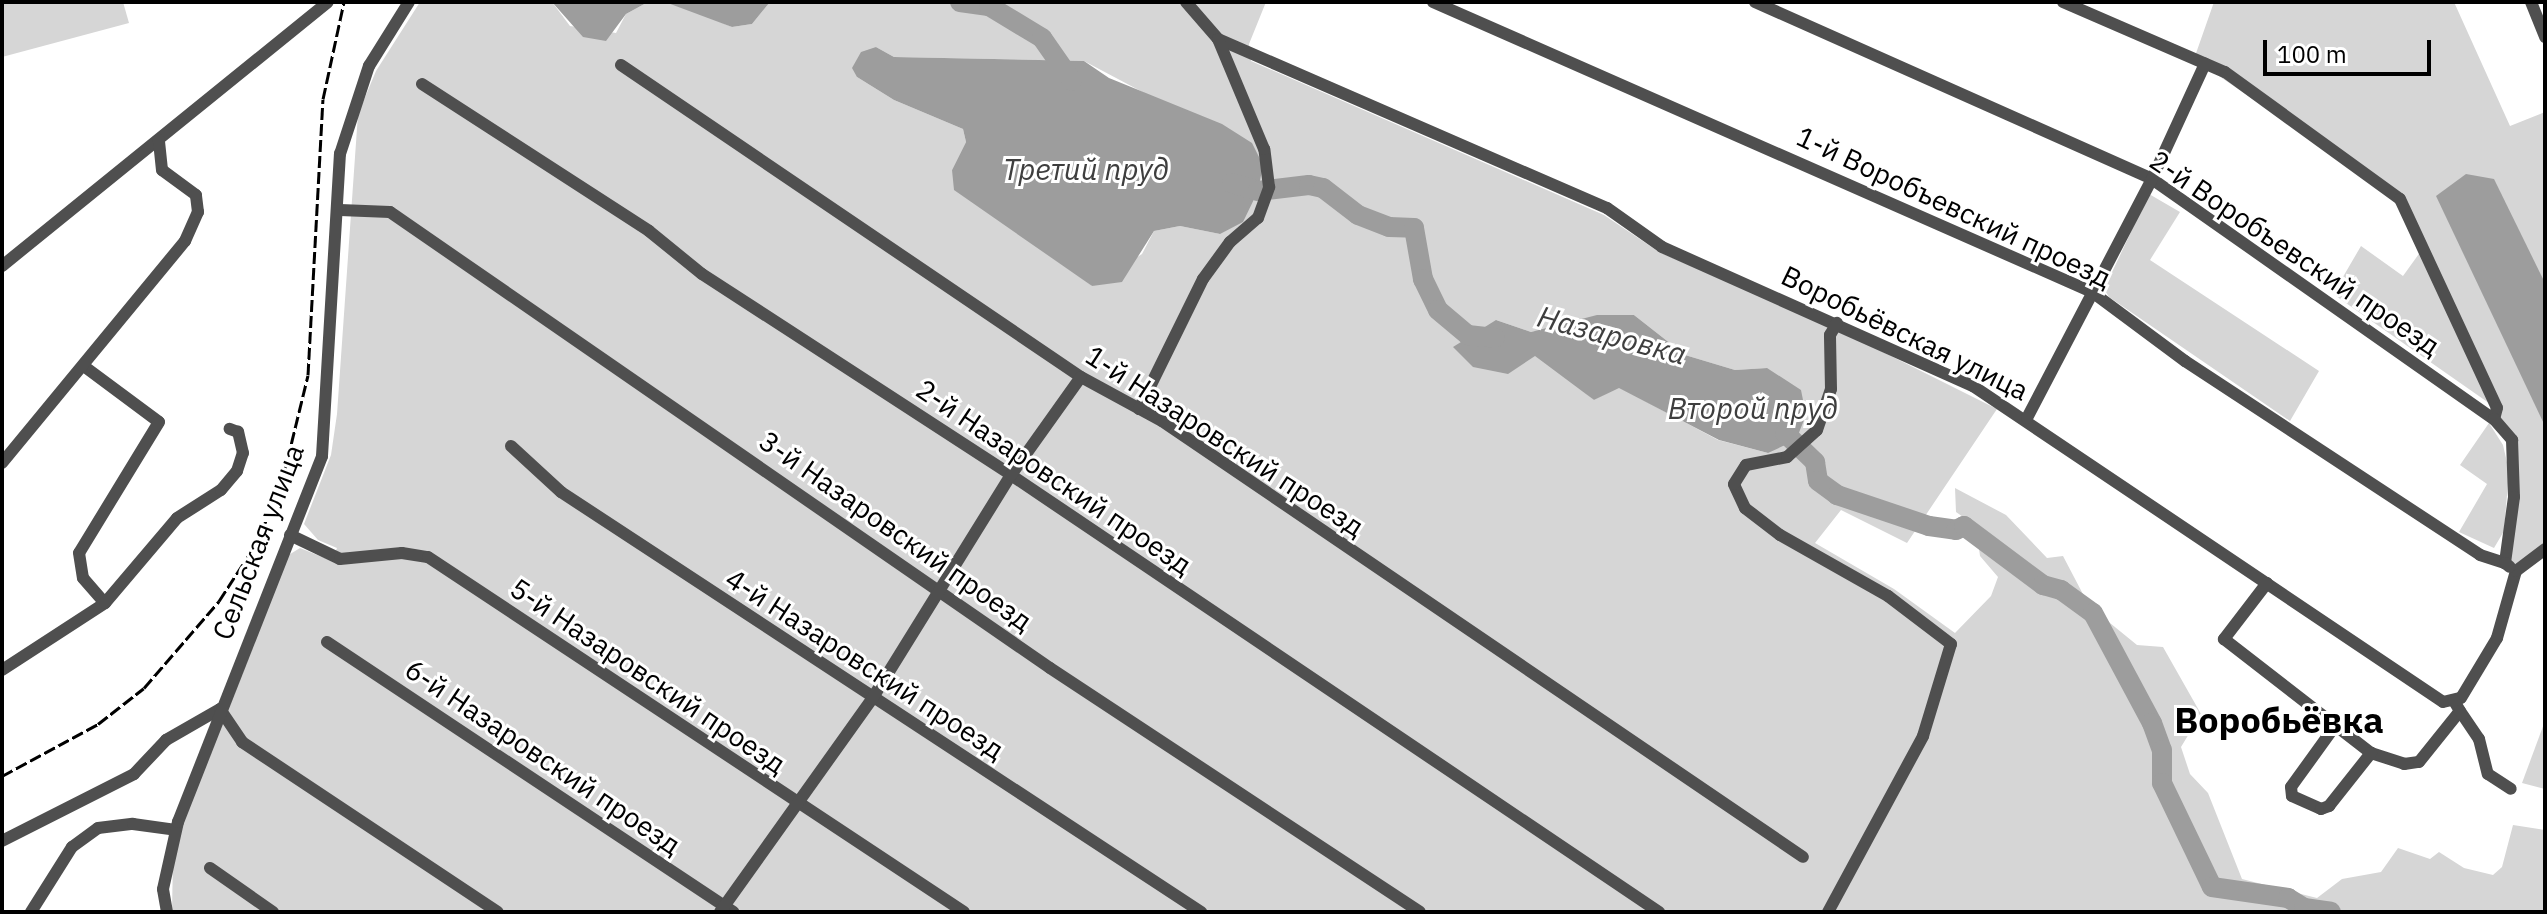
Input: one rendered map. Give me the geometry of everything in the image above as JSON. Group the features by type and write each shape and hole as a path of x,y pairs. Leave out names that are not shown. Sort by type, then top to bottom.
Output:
{"street":[{"path":"2,266 328,2"},
{"name":"Сельская улица","path":"167,912 163,889 176,830 220,709 322,456 340,210 340,154 351,112 369,66 409,2"},
{"name":"Воробьёвская улица","path":"1186,2 1218,39 1607,208 1662,247 1973,386 2027,418 2435,698 2457,706"},
{"name":"1-й Воробъевский проезд","path":"1433,2 1554,51 2092,292 2185,361 2480,555 2505,563 2516,571"},
{"name":"2-й Воробъевский проезд","path":"1755,2 2152,179 2494,419"},
{"path":"2063,2 2205,64 2400,199 2497,408 2494,419 2512,440 2515,469 2505,563"},
{"path":"2531,2 2545,37"},
{"path":"1139,409 1203,279 1230,242 1258,218 1269,187 1264,149 1218,39"},
{"path":"2027,418 2152,179 2205,64"},
{"name":"1-й Назаровский проезд","path":"621,65 1081,377 1139,409 1803,857"},
{"name":"2-й Назаровский проезд","path":"422,84 1011,475 1659,912"},
{"path":"2,463 85,367 185,241 198,212 196,195 162,170 159,140"},
{"name":"3-й Назаровский проезд","path":"340,210 390,212 940,588 1050,668 1420,912"},
{"path":"1828,912 1923,736 1951,644 1888,596 1780,535 1745,508 1734,484 1746,465 1787,457 1817,430 1831,389 1830,335 1837,323"},
{"path":"85,367 159,422 79,553 83,578 105,603"},
{"path":"726,910 872,699 1011,475 1081,377"},
{"path":"2,670 105,603 177,518 221,490 237,471 243,453 238,432 230,429"},
{"name":"4-й Назаровский проезд","path":"511,446 561,492 872,699 1201,912"},
{"name":"5-й Назаровский проезд","path":"290,535 340,559 402,553 428,557 797,806 964,912"},
{"path":"2267,583 2224,639 2371,753 2404,764 2419,762 2457,706 2497,638 2516,571 2545,549"},
{"name":"6-й Назаровский проезд","path":"327,642 726,910"},
{"path":"2457,706 2479,739 2488,774 2511,789"},
{"path":"2,841 134,774 166,740 220,709 242,742 498,912"},
{"path":"2335,726 2291,787 2292,796 2321,809 2329,806 2371,753"},
{"path":"31,912 72,847 98,828 133,824 176,830"},
{"path":"210,868 273,912"}],"shaded area":[{"path":"2,2 123,2 129,23 2,57"},
{"path":"420,2 552,2 570,26 616,33 626,14 648,2 678,4 732,27 752,24 770,2 1266,2 1249,44 1251,61 1604,215 1659,252 1841,331 1997,409 1907,543 1841,510 1815,543 1894,589 1955,633 1991,596 1998,577 1980,556 1976,526 1956,512 1955,488 2006,515 2047,558 2063,556 2085,598 2110,623 2137,645 2163,647 2201,714 2181,747 2190,774 2208,793 2242,879 2317,898 2342,879 2381,872 2398,848 2430,859 2439,852 2464,868 2493,875 2502,867 2513,825 2545,830 2545,912 172,912 173,856 179,834 287,556 300,548 332,561 337,548 318,540 304,524 331,455 337,414 358,114 376,71","holes":["876,47 894,57 1084,61 1150,96 1220,234 1180,226 1154,231 1142,254 1092,286 952,170 966,142 963,129 894,100 857,77","1634,315 1685,355 1735,370 1767,368 1768,453 1718,440 1619,387 1594,400 1496,320 1531,332"]},
{"path":"2214,2 2454,2 2510,126 2545,112 2545,549 2516,571 2505,563 2512,440 2495,419 2496,408 2333,294 2361,246 2403,276 2421,251 2400,199 2194,59"},
{"path":"2149,194 2180,212 2150,260 2319,371 2290,421 2109,297 2104,289"},
{"path":"2489,423 2503,445 2509,471 2504,531 2494,548 2459,532 2487,484 2460,465"},
{"path":"2545,721 2545,789 2522,783"}],"water":[{"path":"552,2 648,2 626,14 606,41 583,37"},
{"path":"665,2 770,2 752,24 732,27"},
{"name":"Третий пруд","path":"876,47 894,57 1084,61 1109,78 1222,124 1252,143 1263,165 1258,191 1243,222 1220,234 1180,226 1154,231 1122,282 1092,286 954,190 952,170 966,142 963,129 894,100 857,77 852,68 861,52"},
{"path":"2466,174 2494,179 2545,283 2545,426 2436,196"},
{"name":"Второй пруд","path":"1597,315 1634,315 1685,355 1735,370 1767,368 1801,390 1806,415 1796,440 1768,453 1719,440 1619,388 1594,400 1535,356 1508,374 1473,367 1453,347 1496,320 1531,332"}],"waterway":[{"name":"Назаровка","path":"960,2 989,6 1042,38 1072,81"},
{"name":"Назаровка","path":"1232,183 1258,191 1309,185 1323,188 1358,215 1389,227 1414,228 1423,279 1438,310 1468,335 1495,338"},
{"name":"Назаровка","path":"1785,433 1815,462 1818,481 1837,495 1929,526 1956,530 1964,526 2043,585 2061,590 2093,613 2152,723 2162,750 2162,783 2212,887 2288,898 2304,908 2331,912"}],"railway":[{"path":"2,776 98,724 144,688 219,601 254,547 280,490 308,375 323,99 344,2"}],"district":[{"name":"Воробьёвка","path":"2279,720"}]}
